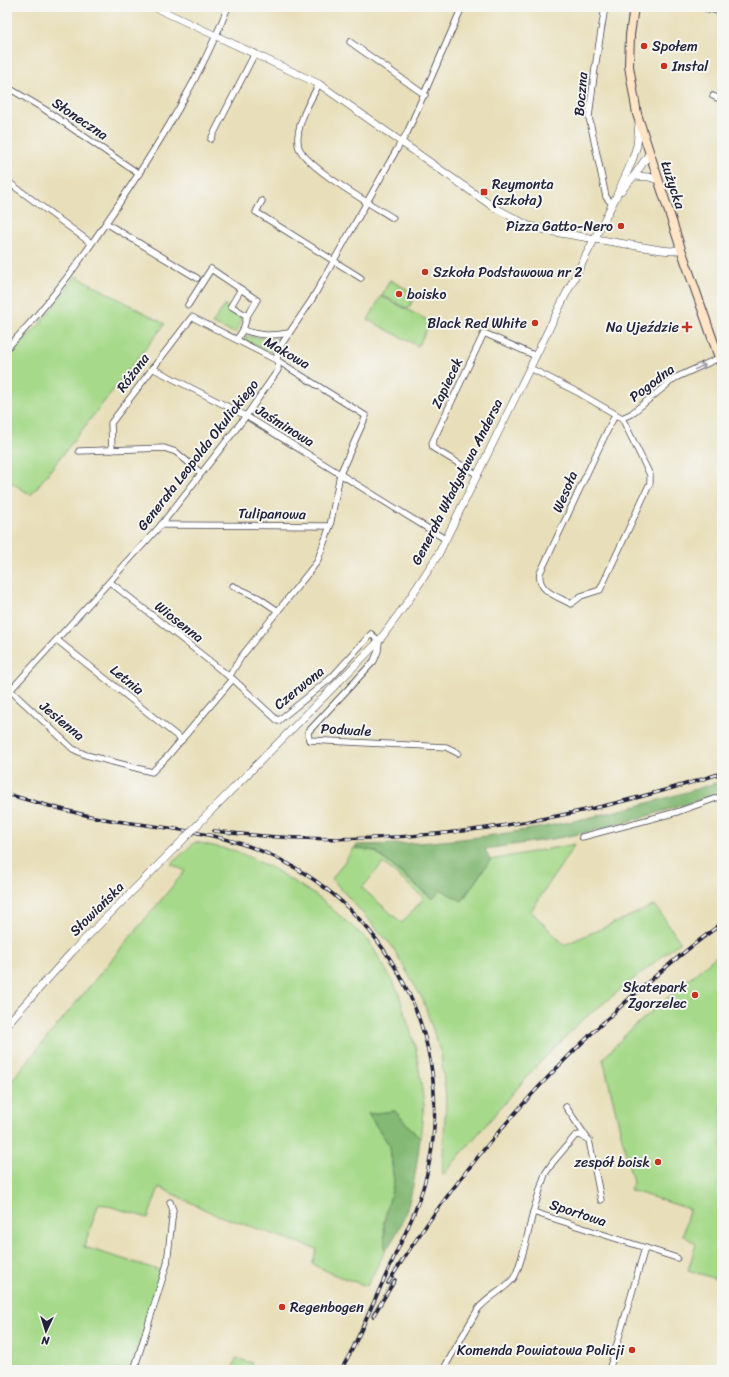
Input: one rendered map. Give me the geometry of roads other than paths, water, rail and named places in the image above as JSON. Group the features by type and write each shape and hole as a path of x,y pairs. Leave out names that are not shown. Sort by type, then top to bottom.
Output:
{"main road":[{"name":"Łużycka","path":"634,7 630,35 629,66 639,123 681,250 721,362"}],"street":[{"path":"154,7 319,84 492,206 516,219 537,228 672,252 681,250"},
{"path":"7,348 32,322 106,223 139,174 182,106 216,36 228,7"},
{"name":"Generała Leopolda Okulickiego","path":"8,692 161,525 246,416 278,370 278,352 311,301 402,142 425,95 462,7"},
{"name":"Boczna","path":"605,7 589,118 606,198 614,200"},
{"path":"701,7 722,12"},
{"path":"350,42 425,95"},
{"path":"211,139 255,53"},
{"path":"319,84 299,130 299,149 310,164 393,218"},
{"name":"Słoneczna","path":"7,86 44,109 139,174"},
{"path":"713,96 722,100"},
{"name":"Generała Władysława Andersa","path":"207,815 379,641 406,604 438,555 614,200 631,163 637,145 639,123"},
{"path":"631,163 649,154"},
{"name":"Generała Władysława Andersa","path":"614,200 634,176 649,154"},
{"path":"634,176 649,177 658,180"},
{"path":"7,181 91,243"},
{"path":"262,201 256,212 360,278"},
{"path":"106,223 197,278"},
{"path":"188,305 211,270 258,300 247,316 243,330 237,339"},
{"path":"241,289 231,306 247,316"},
{"name":"Makowa","path":"192,317 278,361 366,416 340,474"},
{"name":"Różana","path":"112,450 111,423 192,317"},
{"path":"243,330 255,334 271,336 289,333"},
{"name":"Zapiecek","path":"478,475 433,448 432,443 484,333 536,356"},
{"name":"Pogodna","path":"622,418 631,414 675,378 721,362"},
{"name":"Jaśminowa","path":"152,368 246,416 445,540"},
{"name":"Pogodna","path":"530,368 579,393 622,418 650,475 650,483 600,590"},
{"name":"Wesoła","path":"600,590 581,596 571,604 542,588 539,580 540,573 576,500 585,475 616,415"},
{"path":"79,451 164,448 176,452 201,473"},
{"path":"182,740 231,678 241,657 317,562 330,526 340,474"},
{"name":"Tulipanowa","path":"161,525 330,526"},
{"name":"Wiosenna","path":"110,582 231,678"},
{"path":"233,586 259,598 278,611"},
{"name":"Czerwona","path":"231,678 278,721 331,678 371,634 379,641"},
{"name":"Letnia","path":"57,640 182,740"},
{"name":"Podwale","path":"379,641 378,651 374,661 308,732 309,740 446,747 458,753"},
{"name":"Jesienna","path":"8,692 73,749 86,755 152,772 182,740"},
{"path":"582,837 677,812 722,796"},
{"name":"Słowiańska","path":"7,1024 72,952 207,815"},
{"name":"Sportowa","path":"566,1107 588,1138 601,1200"},
{"name":"Sportowa","path":"588,1138 580,1135 575,1136 553,1162 545,1174 533,1212 677,1258"},
{"path":"134,1370 167,1264 173,1210 170,1202"},
{"path":"443,1370 478,1309 483,1303 502,1291 514,1278 533,1212"},
{"path":"609,1370 625,1321 645,1248"}],"railway":[{"path":"214,831 279,837 343,839 407,836 471,830 597,808 660,792 722,773"},
{"path":"7,794 84,815 214,836 248,846 294,867 335,896 369,931 397,971 418,1016 431,1064 435,1113 429,1164 423,1188 410,1222 353,1348 341,1370"},
{"path":"388,1283 458,1182 497,1134 538,1088 581,1043 627,1001 722,923"},
{"path":"373,1316 395,1280"}],"place":[{"name":"Społem","path":"644,46"},
{"name":"Instal","path":"664,66"},
{"name":"Reymonta (szkoła)","path":"484,192"},
{"name":"Pizza Gatto-Nero","path":"621,226"},
{"name":"Szkoła Podstawowa nr 2","path":"425,272"},
{"name":"boisko","path":"399,294"},
{"name":"Black Red White","path":"535,323"},
{"name":"Na Ujeździe","path":"687,327"},
{"name":"Skatepark Zgorzelec","path":"695,995"},
{"name":"zespół boisk","path":"658,1162"},
{"name":"Regenbogen","path":"282,1307"},
{"name":"Komenda Powiatowa Policji","path":"632,1350"}]}
